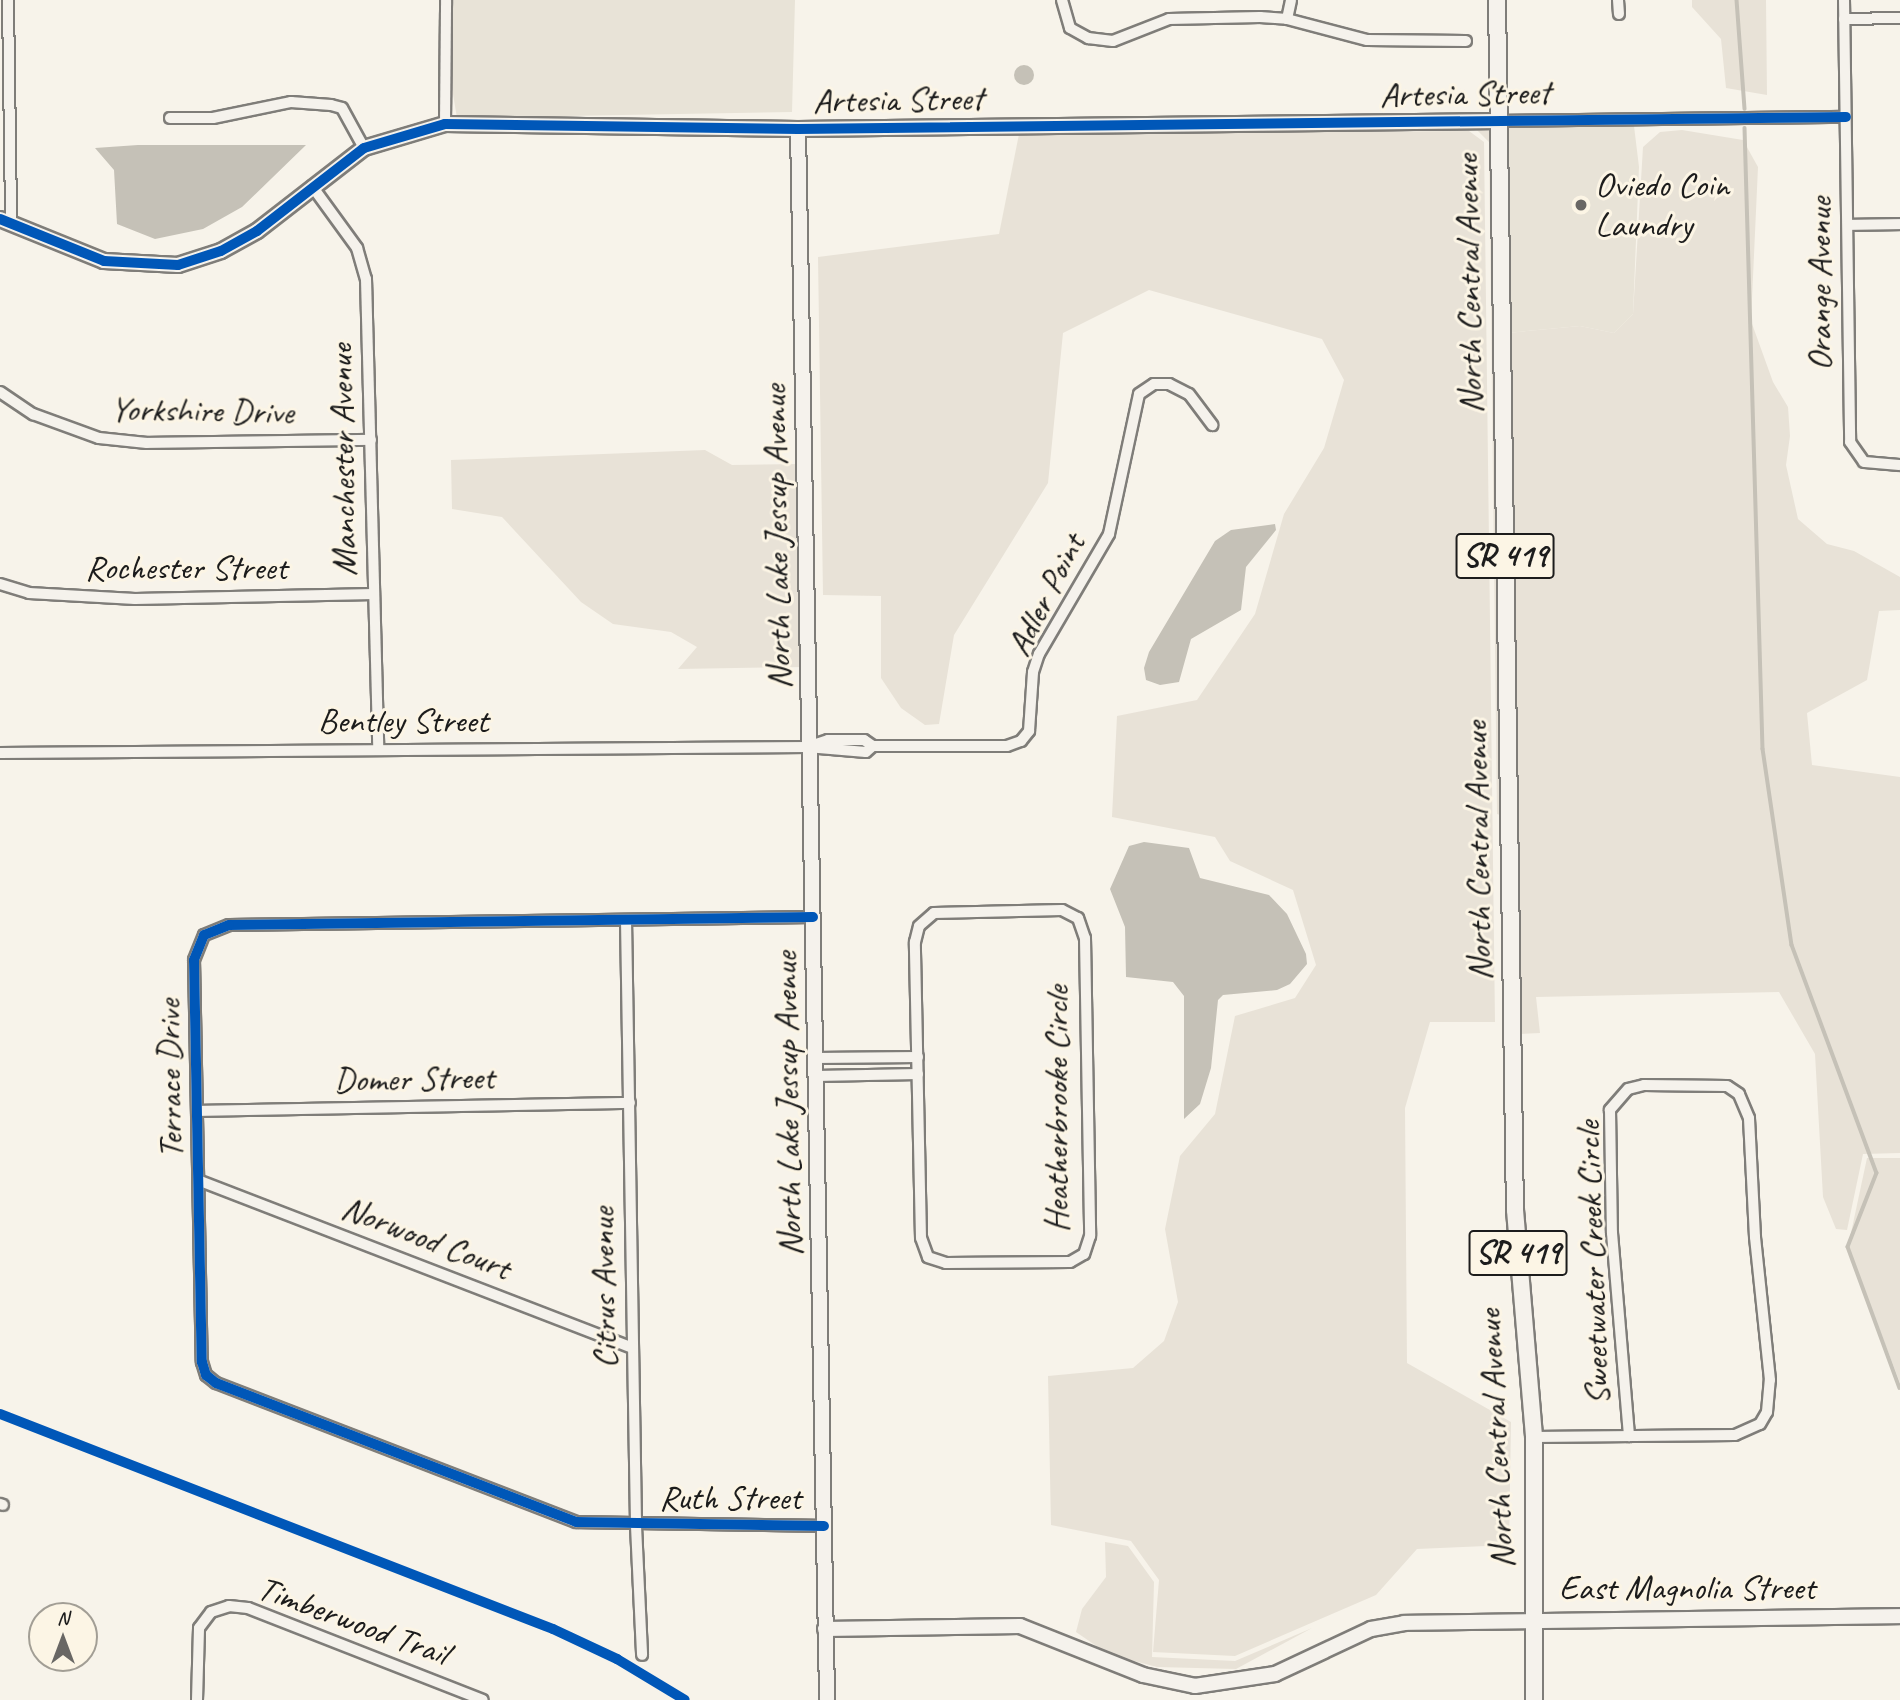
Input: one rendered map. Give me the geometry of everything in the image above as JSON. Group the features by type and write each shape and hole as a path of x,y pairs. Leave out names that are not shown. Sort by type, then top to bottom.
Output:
{"main road":[{"name":"North Central Avenue","path":"1497,0 1515,1210 1534,1437 1534,1700"}],"street":[{"path":"5,221 8,0"},
{"path":"445,124 446,0"},
{"path":"1062,0 1070,29 1088,38 1113,41 1169,19 1287,19 1367,40 1466,41"},
{"path":"1287,19 1291,0"},
{"path":"1618,0 1619,14"},
{"name":"Orange Avenue","path":"1844,0 1853,451 1875,465 1900,464"},
{"path":"1844,19 1900,18"},
{"path":"170,118 213,118 290,102 331,105 342,108 364,148"},
{"name":"Artesia Street","path":"5,221 57,245 104,261 178,265 221,251 257,231 364,148 445,124 798,129 1846,117"},
{"name":"North Lake Jessup Avenue","path":"798,129 807,747 816,1058 827,1700"},
{"name":"Manchester Avenue","path":"312,186 357,248 366,279 378,749"},
{"path":"1849,225 1900,224"},
{"name":"Adler Point","path":"807,747 866,752 873,746 995,747 1021,741 1033,716 1033,672 1039,654 1109,534 1139,394 1147,386 1169,384 1189,394 1212,425"},
{"name":"Yorkshire Drive","path":"0,392 33,414 99,438 147,443 371,440"},
{"name":"Rochester Street","path":"0,584 29,593 135,599 374,594"},
{"name":"Bentley Street","path":"0,753 807,747"},
{"name":"Heatherbrooke Circle","path":"1062,910 1078,918 1085,938 1090,1236 1084,1254 1070,1262 946,1264 928,1257 921,1238 918,1057 915,943 919,926 934,914 1062,910"},
{"name":"Terrace Drive","path":"636,1526 576,1522 216,1383 202,1362 194,960 198,945 214,928 813,918"},
{"name":"Citrus Avenue","path":"626,920 632,1348 642,1655"},
{"path":"872,1057 872,1075"},
{"path":"816,1058 918,1057"},
{"path":"816,1076 918,1074"},
{"name":"Sweetwater Creek Circle","path":"1534,1437 1735,1435 1749,1432 1767,1412 1770,1380 1755,1237 1749,1118 1739,1094 1727,1086 1644,1085 1628,1090 1610,1110 1612,1233 1629,1436"},
{"name":"Domer Street","path":"198,1111 629,1103"},
{"name":"Norwood Court","path":"200,1181 632,1348"},
{"name":"Ruth Street","path":"636,1526 824,1526"},
{"name":"Timberwood Trail","path":"197,1700 199,1628 211,1612 229,1606 248,1608 483,1700"},
{"name":"East Magnolia Street","path":"825,1629 1020,1626 1143,1675 1195,1686 1275,1674 1371,1629 1393,1625 1534,1618 1900,1616"}],"shaded area":[{"path":"452,0 795,0 792,112 457,118 452,88"},
{"path":"1692,0 1766,0 1767,95 1726,88 1721,39 1692,7"},
{"path":"1020,65 1028,65 1034,75 1028,85 1020,85 1014,79 1014,71"},
{"path":"1634,126 1639,167 1633,314 1614,333 1580,326 1507,333 1504,128"},
{"path":"1475,128 1493,128 1503,816 1497,814 1489,142"},
{"path":"1682,130 1743,140 1758,167 1751,321 1773,382 1788,407 1790,436 1786,465 1798,519 1827,544 1854,551 1900,577 1900,610 1879,611 1867,680 1807,713 1812,765 1900,777 1900,1153 1863,1154 1847,1230 1836,1229 1823,1197 1815,1054 1779,992 1536,997 1540,1033 1518,1034 1507,333 1580,326 1614,333 1633,314 1643,147 1660,132"},
{"path":"1469,131 1484,142 1495,1022 1430,1022 1405,1108 1407,1363 1511,1422 1509,1545 1417,1549 1376,1595 1235,1656 1153,1652 1159,1580 1131,1541 1051,1525 1048,1376 1133,1368 1164,1341 1178,1302 1165,1229 1180,1156 1215,1114 1235,1016 1295,998 1316,965 1293,890 1230,861 1215,837 1112,817 1117,716 1197,700 1255,614 1284,514 1324,448 1344,380 1322,339 1149,290 1063,333 1048,483 954,635 939,724 925,725 901,708 881,678 881,596 823,595 818,257 999,234 1019,134"},
{"path":"138,145 306,145 242,207 203,229 155,239 117,224 114,170 95,148"},
{"path":"705,450 732,465 799,464 802,667 678,669 697,647 671,632 613,624 581,602 502,517 452,509 451,460"},
{"path":"1275,524 1276,530 1246,567 1241,610 1191,639 1179,682 1160,685 1146,680 1144,668 1149,652 1215,541 1231,530"},
{"path":"1144,842 1189,848 1200,878 1269,895 1287,914 1306,954 1307,964 1290,984 1277,990 1223,995 1218,1000 1211,1068 1200,1104 1184,1119 1184,996 1173,982 1126,977 1125,927 1110,889 1129,846"},
{"path":"1867,1158 1900,1158 1900,1383 1848,1247"},
{"path":"1105,1542 1128,1546 1154,1582 1152,1657 1235,1661 1312,1628 1236,1669 1157,1667 1108,1654 1076,1632 1082,1609 1106,1577"}],"waterway":[{"path":"1737,0 1745,109"},
{"path":"1745,128 1763,749 1792,945 1877,1173 1848,1247 1900,1388"}],"cycle path":[{"path":"0,219 104,261 178,265 221,251 257,231 364,148 445,124 798,129 1846,117"},
{"path":"813,917 229,925 204,935 194,960 202,1362 206,1375 216,1383 576,1522 824,1526"},
{"path":"0,1414 553,1629 617,1659 685,1700"}],"place":[{"name":"Oviedo Coin Laundry","path":"1581,205"}]}
